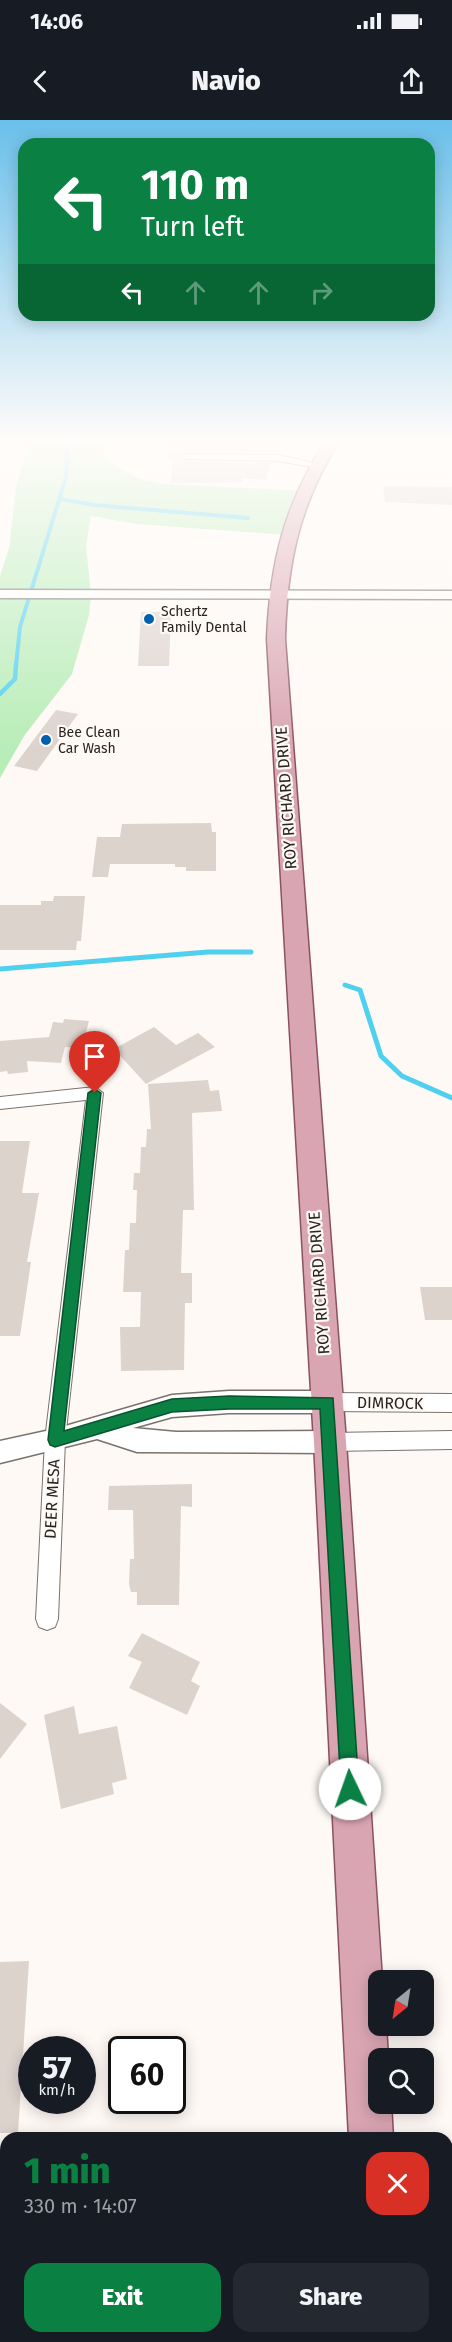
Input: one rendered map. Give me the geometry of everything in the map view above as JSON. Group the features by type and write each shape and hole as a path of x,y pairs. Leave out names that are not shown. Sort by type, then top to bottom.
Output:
{"main road":[{"name":"ROY RICHARD DRIVE","path":"285,544 279,572 276,639 330,1442 371,2132"}],"street":[{"path":"5,594 452,595"},
{"name":"DEER MESA","path":"0,1103 95,1093 55,1440 47,1619"},
{"path":"0,1452 55,1440 172,1406 229,1402 327,1402"},
{"name":"DIMROCK","path":"327,1402 452,1403"},
{"path":"98,1428 138,1441 176,1443 452,1440"}],"green space":[{"path":"9,544 86,544 91,594 89,615 72,674 24,736 0,778 0,576"}],"building":[{"path":"141,612 171,612 169,666 138,666"},
{"name":"Bee Clean Car Wash","path":"56,710 78,714 37,771 14,766"},
{"path":"211,823 212,832 216,832 216,871 186,871 186,867 175,867 175,864 110,864 108,877 92,877 97,837 120,837 122,824"},
{"path":"54,896 85,896 81,941 77,941 76,950 0,950 0,905 41,905 41,901 53,901"},
{"path":"64,1019 89,1021 82,1048 65,1047 61,1063 27,1061 28,1072 8,1074 7,1071 0,1072 0,1041 49,1037 53,1022 63,1023"},
{"path":"154,1027 176,1045 198,1033 215,1047 146,1084 114,1049"},
{"path":"208,1080 210,1091 219,1090 222,1111 192,1113 194,1210 183,1210 181,1273 192,1273 192,1303 185,1303 184,1370 121,1371 120,1327 140,1327 141,1292 123,1292 125,1250 129,1250 130,1223 136,1223 137,1190 133,1190 134,1173 140,1173 141,1147 146,1147 147,1129 151,1129 148,1084"},
{"path":"0,1141 30,1141 22,1193 39,1193 27,1262 31,1262 20,1336 0,1336"},
{"path":"420,1287 452,1287 452,1320 425,1320"},
{"path":"192,1484 192,1507 181,1506 179,1605 137,1605 137,1592 131,1592 129,1584 130,1559 134,1559 133,1510 108,1510 109,1486"},
{"path":"142,1633 200,1662 191,1681 200,1686 187,1715 129,1688 142,1662 128,1656"},
{"path":"0,1703 27,1724 0,1759"},
{"path":"74,1706 79,1734 117,1726 127,1779 112,1783 114,1794 61,1809 44,1715"},
{"path":"29,1961 24,2036 18,2036 18,2132 0,2132 0,1962"}],"waterway":[{"path":"16,666 20,627 46,544"},
{"path":"0,694 15,679 16,664"},
{"path":"0,969 208,952 251,952"},
{"path":"345,985 360,990 381,1056 402,1076 452,1098"}],"place":[{"name":"Schertz Family Dental","path":"149,619"},
{"name":"Bee Clean Car Wash","path":"46,740"}],"route":[{"path":"95,1093 73,1267 55,1440 172,1406 229,1402 327,1402 350,1789"}]}
